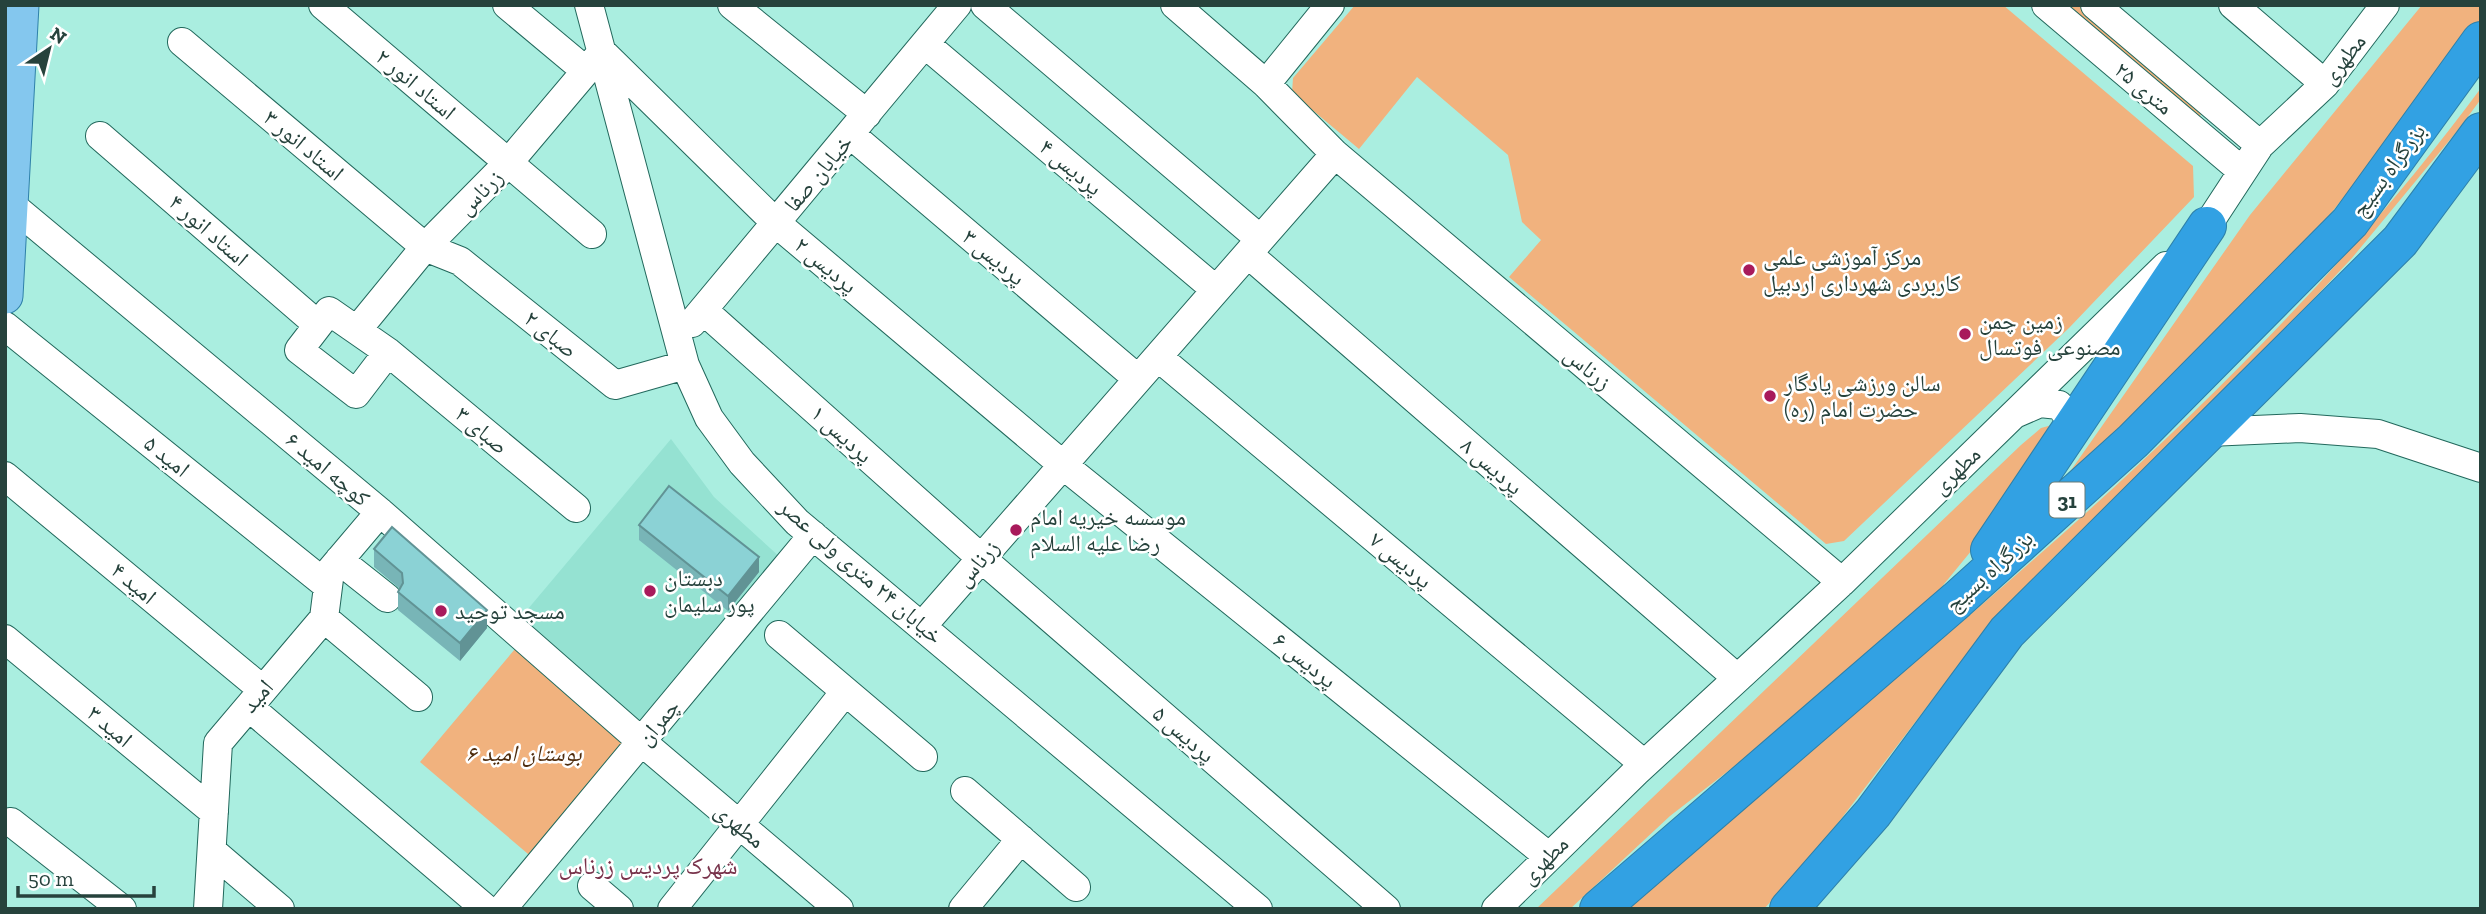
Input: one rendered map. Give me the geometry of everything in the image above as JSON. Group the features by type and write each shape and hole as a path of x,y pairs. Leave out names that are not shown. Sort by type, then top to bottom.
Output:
{"highway":[{"name":"بزرگراه بسیج","path":"1606,904 1957,600 2133,441 2350,222 2481,41"},
{"name":"31","path":"1789,909 1873,813 2007,632 2400,241 2481,132"},
{"path":"1957,600 2207,226"}],"main road":[{"path":"5,296 21,5"}],"street":[{"name":"استاد انور ۲","path":"323,5 592,234"},
{"name":"پردیس ۲","path":"507,5 594,61 776,223 1063,465"},
{"name":"خیابان ۲۴ متری ولی عصر","path":"589,5 594,61 681,353 709,418 742,463 813,535 1258,909"},
{"name":"پردیس ۳","path":"732,5 858,124 1138,379"},
{"name":"پردیس ۸","path":"985,5 1737,678"},
{"name":"زرناس","path":"1175,5 1265,84 1335,154 1842,582"},
{"name":"۲۵ متری","path":"2046,5 2242,171"},
{"name":"۲۵ متری","path":"2095,5 2260,145"},
{"path":"2233,5 2325,84"},
{"name":"مطهری","path":"1496,909 1644,764 1842,582 2207,226 2260,145 2325,84 2385,5"},
{"name":"خیابان صفا","path":"681,353 703,310 925,44 947,9"},
{"path":"1265,84 1319,9"},
{"name":"استاد انور ۳","path":"182,42 425,247"},
{"name":"پردیس ۴","path":"925,44 1216,290"},
{"name":"زرناس","path":"357,330 425,247 509,162 594,61"},
{"name":"استاد انور ۴","path":"100,136 317,324"},
{"name":"زرناس","path":"923,625 1335,154"},
{"name":"کوچه امید ۶","path":"9,203 380,512 642,742"},
{"name":"صبای ۲","path":"425,247 460,261 615,385 681,353"},
{"name":"پردیس ۱","path":"703,310 981,558"},
{"path":"329,311 357,330 388,352 356,394 299,350 329,311"},
{"name":"امید ۵","path":"5,326 328,586"},
{"name":"صبای ۳","path":"388,352 576,508"},
{"name":"پردیس ۷","path":"1158,357 1644,764"},
{"path":"2012,416 2040,403 2059,405 2069,417 2067,435"},
{"path":"2209,432 2300,428 2378,434 2481,468"},
{"name":"پردیس ۶","path":"1063,465 1548,856"},
{"name":"امید ۴","path":"5,477 256,698 486,909"},
{"path":"380,512 330,571 324,618 418,697"},
{"name":"چمران","path":"502,909 813,535"},
{"name":"پردیس ۵","path":"981,558 1387,909"},
{"path":"339,560 387,598"},
{"name":"امید","path":"208,909 218,743 324,618"},
{"path":"779,635 844,693 923,757"},
{"name":"امید ۳","path":"5,639 214,812"},
{"path":"672,909 844,693"},
{"name":"مطهری","path":"642,742 839,909"},
{"path":"965,791 1076,887"},
{"path":"11,822 122,909"},
{"path":"963,909 1021,839"},
{"path":"212,851 280,909"},
{"path":"592,886 619,909"}],"shaded area":[{"name":"دبستان پور سلیمان","path":"671,439 714,497 782,559 643,726 517,622"}],"green space":[{"name":"مرکز آموزشی علمی کاربردی شهرداری اردبیل","path":"1355,5 2003,5 2193,166 2194,197 2069,328 1844,541 1826,544 1509,277 1541,240 1522,222 1508,155 1417,77 1359,149 1292,93 1293,78"},
{"path":"2064,5 2081,5 2205,110 2198,118"},
{"path":"2422,5 2481,5 2481,22 2314,235 2048,503 2250,215"},
{"path":"2481,88 2481,99 2458,130 2352,258 2229,389 2051,560 1972,648 1818,849 1764,909 1623,909 1647,884 1980,606 2088,511 2194,412 2295,309 2391,201"},
{"path":"2052,425 1981,539 1908,628 1887,648 1670,816 1570,909 1536,909 2021,445 2041,428"},
{"name":"بوستان امید ۶","path":"520,643 629,739 534,859 420,762"}],"building":[{"path":"669,486 759,557 728,596 639,525"},
{"name":"مسجد توحید","path":"392,527 487,610 460,643 398,592 403,583 402,573 374,549"}],"place":[{"name":"مرکز آموزشی علمی کاربردی شهرداری اردبیل","path":"1749,270"},
{"name":"زمین چمن مصنوعی فوتسال","path":"1965,334"},
{"name":"سالن ورزشی یادگار حضرت امام (ره)","path":"1770,396"},
{"name":"موسسه خیریه امام رضا علیه السلام","path":"1016,530"},
{"name":"دبستان پور سلیمان","path":"650,591"},
{"name":"مسجد توحید","path":"441,611"}],"district":[{"name":"شهرک پردیس زرناس","path":"648,865"}]}
